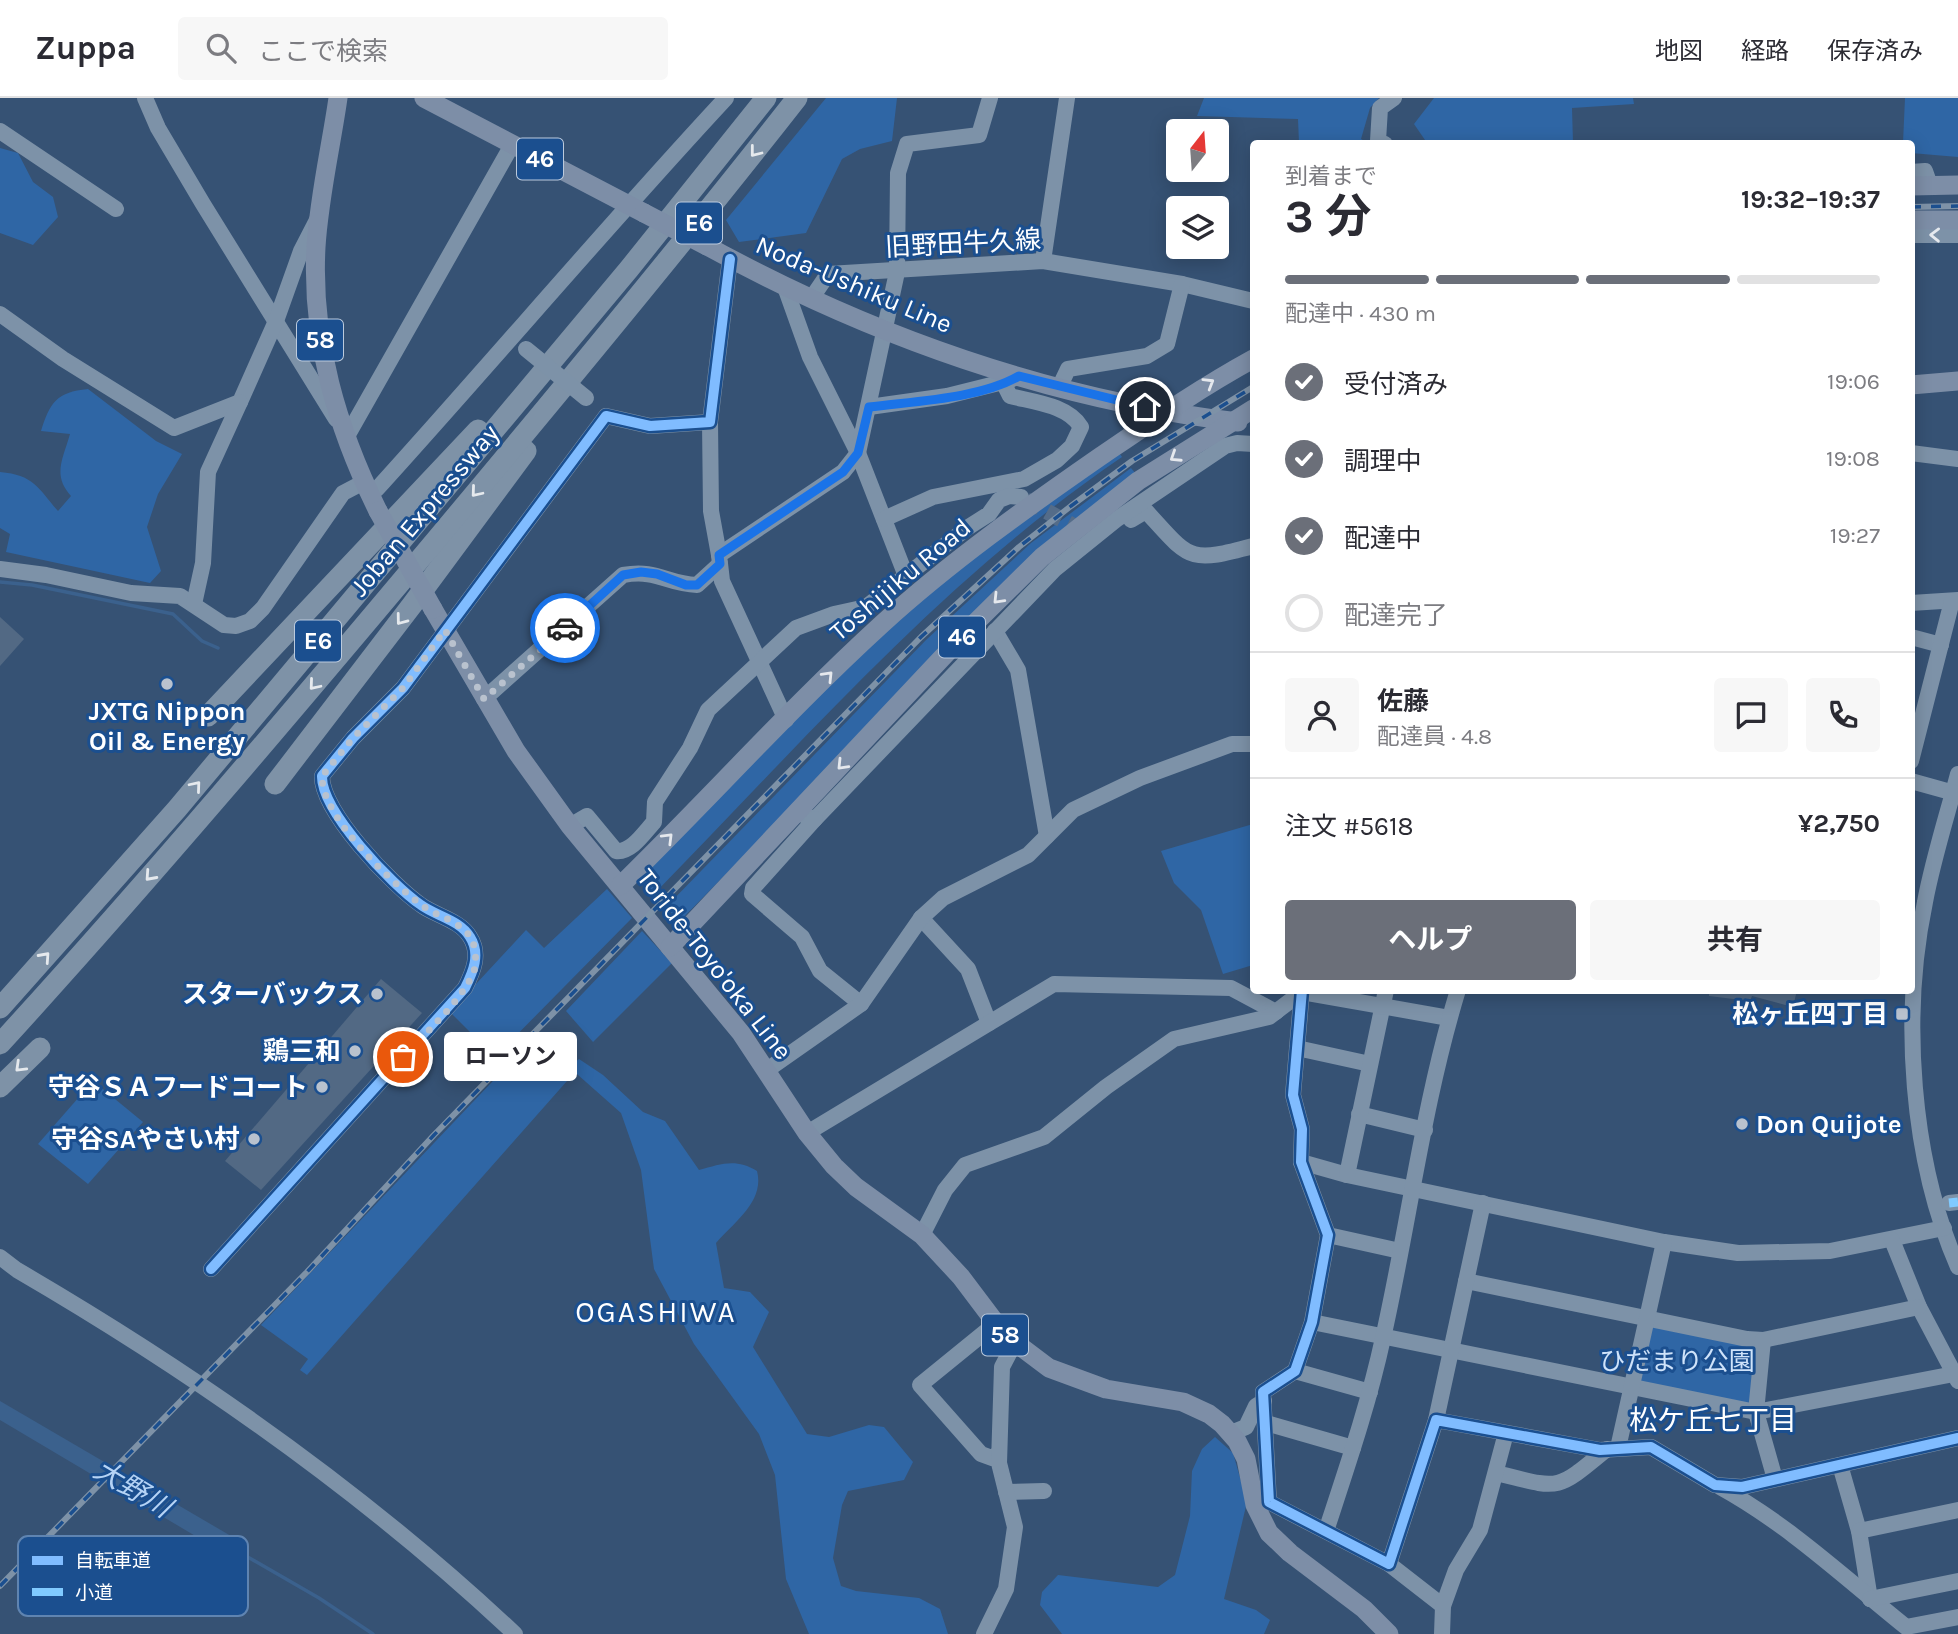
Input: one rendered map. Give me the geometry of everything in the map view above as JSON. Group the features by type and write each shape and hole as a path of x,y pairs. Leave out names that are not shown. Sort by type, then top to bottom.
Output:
{"highway":[{"name":"Joban Expressway","path":"0,1008 177,809 629,269 766,98"},
{"name":"Joban Expressway","path":"0,1044 196,824 599,346 797,98"},
{"path":"208,716 629,269"},
{"path":"275,784 507,479 599,346"},
{"path":"0,1087 40,1048"}],"main road":[{"name":"Toride-Toyo'oka Line","path":"338,98 316,249 320,341 344,433 370,496 516,751 570,826 711,993 767,1070 807,1133 834,1166 856,1187 922,1235 961,1277 995,1324 1014,1344 1049,1368 1074,1380 1106,1389 1183,1402 1199,1408 1231,1433 1246,1459 1255,1505 1269,1533 1290,1553 1364,1609 1389,1634"},
{"name":"Noda-Ushiku Line","path":"424,98 785,287 885,331 1012,380 1167,411 1250,424"},
{"path":"1921,186 1958,186"},
{"path":"1915,220 1958,220"},
{"name":"Toshijiku Road","path":"620,886 847,657 920,592 1014,518 1113,447 1208,383 1250,361"},
{"path":"1915,385 1958,381"},
{"path":"1088,395 1112,406 1123,419 1120,437 1113,447"},
{"name":"46","path":"670,947 807,814 980,618 1042,557 1138,481 1250,412"}],"street":[{"path":"145,98 159,128 203,204 344,433 512,145"},
{"path":"0,569 46,575 131,593 180,596 224,625 236,626 250,621 263,608 343,493 370,496 519,344 726,98"},
{"path":"484,699 623,575 641,572 657,574 686,585 697,585 719,560 843,472 858,453 897,272 898,173 907,144 979,135 990,98"},
{"path":"1044,261 1067,98"},
{"path":"1378,140 1380,108 1394,98"},
{"path":"0,131 116,209"},
{"path":"1915,172 1925,172 1921,186"},
{"path":"194,604 203,563 208,472 276,321 310,229 319,218"},
{"path":"1915,235 1958,235"},
{"path":"730,259 710,422 711,511 722,580 786,720"},
{"name":"旧野田牛久線","path":"811,299 828,274 897,272 1044,261 1182,284 1250,300"},
{"path":"1059,388 1068,369 1147,356 1167,344 1182,284"},
{"path":"785,287 810,357 858,453 906,576"},
{"path":"0,314 63,359 174,428 240,402"},
{"path":"519,344 606,416 649,426 710,422"},
{"path":"869,407 947,396 1012,380 1010,396 1069,413 1081,427 1072,446 1056,460 1024,479 933,497 884,519"},
{"path":"211,1269 466,988 475,969 476,956 470,936 445,916 422,906 346,830 321,785 322,776 403,688 606,416"},
{"path":"861,1004 820,971 802,937 752,894 753,888 807,814 1055,569 1095,537 1225,446 1250,444"},
{"path":"1915,454 1958,460"},
{"path":"570,826 587,816 615,851 621,852 629,848 654,822 654,802 690,748 708,710 796,628 834,614 866,607 967,528 989,514 999,500 1009,496 1021,497"},
{"path":"1095,537 1106,539 1146,511 1182,551 1191,555 1220,555 1250,547"},
{"path":"1915,603 1955,600 1918,708 1915,731"},
{"path":"995,631 1018,670 1047,836"},
{"path":"1915,638 1941,645"},
{"path":"767,1070 861,1004 921,918 943,898 1028,855 1073,810 1140,778 1232,744 1250,744"},
{"path":"1915,971 1924,903 1956,793 1958,774"},
{"path":"1915,782 1956,793"},
{"path":"921,918 968,969 989,1023"},
{"path":"807,1133 1054,984 1231,988 1276,1012"},
{"path":"922,1235 945,1189 965,1165 1044,1138 1106,1087 1174,1039 1269,1017 1298,994"},
{"path":"1302,994 1293,1095 1302,1129 1301,1162 1328,1234 1312,1322 1295,1371 1263,1392 1269,1502 1389,1564 1443,1606"},
{"path":"1337,994 1384,998 1449,1018"},
{"path":"1326,1531 1370,1392 1384,1337 1412,1188 1449,1018 1457,994"},
{"path":"1914,994 1913,1027 1920,1122 1935,1195 1958,1268"},
{"path":"1347,1175 1384,998"},
{"path":"1297,1048 1370,1064"},
{"path":"1359,1114 1425,1130"},
{"path":"1301,1162 1347,1175 1664,1242 1738,1253 1830,1251 1944,1228"},
{"path":"1389,1564 1436,1420 1483,1203"},
{"path":"1328,1234 1400,1251"},
{"path":"1312,1322 1631,1389 1756,1412 1956,1378 1919,1307 1892,1240"},
{"path":"1496,1473 1554,1486 1568,1481 1612,1449 1631,1389 1664,1242"},
{"path":"0,1257 17,1270 157,1354 250,1419 416,1548 515,1634"},
{"path":"1466,1281 1763,1340 1919,1307"},
{"path":"995,1324 920,1385 981,1454 992,1458 999,1453"},
{"path":"1763,1340 1756,1412 1775,1479"},
{"path":"984,1634 1006,1589 1014,1527 999,1453 1002,1367 1014,1344"},
{"path":"1295,1371 1370,1392"},
{"path":"1231,1433 1245,1427 1256,1406 1264,1401"},
{"path":"1436,1420 1612,1449 1651,1447 1759,1509 1801,1540 1906,1627 1958,1616"},
{"path":"1266,1423 1353,1448"},
{"path":"1442,1634 1443,1606 1456,1570 1480,1530 1507,1433"},
{"path":"1715,1485 1742,1487 1958,1438"},
{"path":"1840,1465 1858,1531 1870,1599"},
{"path":"1006,1492 1044,1490"},
{"path":"1858,1531 1958,1510"},
{"path":"1870,1599 1958,1581"}],"green space":[{"path":"826,98 897,98 892,141 860,149 842,159 806,233 739,242 726,220"},
{"path":"1204,98 1379,98 1370,108 1363,140 1299,140 1298,119 1197,116"},
{"path":"1434,98 1633,98 1634,104 1572,108 1573,140 1425,140 1414,124"},
{"path":"1905,98 1958,98 1958,157 1915,153 1915,140 1903,140"},
{"path":"0,148 18,153 33,182 53,197 58,217 33,245 0,233"},
{"path":"88,389 156,441 182,454 158,494 147,527 161,571 150,583 6,552 10,534 0,528 0,472 21,476 34,484 58,511 71,496 60,474 70,434 41,431 51,406 61,396"},
{"path":"1118,451 1122,457 1057,504 935,608 877,664 654,894 638,875 906,608"},
{"path":"1131,468 1136,474 883,713 679,922 666,907 926,640 1031,543"},
{"path":"1250,825 1250,966 1223,974 1201,910 1174,883 1161,851"},
{"path":"607,889 632,918 495,1057 450,1012 526,930 544,948"},
{"path":"642,931 672,963 593,1042 566,1011"},
{"path":"528,1044 567,1081 307,1375 300,1370 308,1359 261,1325"},
{"path":"579,1059 603,1075 643,1112 665,1121 699,1170 735,1163 757,1171 758,1182 752,1201 716,1243 724,1288 750,1292 769,1312 753,1347 807,1434 829,1437 869,1425 884,1427 913,1462 904,1480 848,1491 842,1505 833,1558 841,1586 856,1591 919,1598 940,1609 948,1634 809,1634 786,1579 775,1475 759,1434 694,1344 654,1269 641,1170 621,1113 569,1067"},
{"path":"93,1081 143,1122 88,1184 38,1144"},
{"name":"ひだまり公園","path":"1646,1317 1763,1340 1756,1412 1631,1389"},
{"path":"1215,1437 1233,1453 1247,1502 1224,1599 1256,1610 1270,1620 1264,1634 1062,1634 1040,1605 1042,1592 1058,1575 1158,1587 1175,1575 1190,1516 1192,1471 1202,1449"}],"water":[{"path":"0,1401 231,1536 195,1536 0,1420"}],"building":[{"path":"0,617 24,639 0,666"},
{"name":"守谷ＳＡフードコート","path":"381,979 422,1013 261,1190 225,1161"},
{"path":"1796,994 1793,1007 1752,996 1750,1001 1709,996"}],"waterway":[{"path":"0,582 32,585 173,614 202,641 218,648"},
{"name":"大野川","path":"248,1557 319,1598 373,1634"}],"tunnel":[{"path":"1026,500 1086,533"}],"railway":[{"path":"1915,207 1958,206"},
{"path":"49,1536 307,1272 434,1135 921,637 1019,547 1071,506 1132,461 1250,389"},
{"path":"0,1586 18,1568"}],"marked path":[{"path":"1949,1203 1958,1202"}],"cycle path":[{"path":"211,1269 465,988 475,963 475,950 466,931 408,895 360,846 333,808 322,776 353,738 403,688 606,416 650,426 710,422 730,259"},
{"path":"1302,994 1293,1095 1302,1129 1301,1162 1328,1235 1312,1322 1295,1371 1263,1392 1269,1502 1389,1564 1436,1420 1600,1450 1651,1447 1715,1485 1742,1487 1958,1438"}],"way so far":[{"path":"403,1057 466,988 475,969 476,956 470,936 445,916 422,906 346,830 325,796 321,785 322,776 353,738 403,688 445,630 484,699 565,628"}],"place":[{"name":"JXTG Nippon Oil & Energy","path":"167,684"},
{"name":"スターバックス","path":"377,994"},
{"name":"松ヶ丘四丁目","path":"1902,1014"},
{"name":"鶏三和","path":"355,1051"},
{"name":"ローソン","path":"403,1057"},
{"name":"守谷ＳＡフードコート","path":"322,1087"},
{"name":"Don Quijote","path":"1742,1124"},
{"name":"守谷SAやさい村","path":"254,1139"}],"district":[{"name":"OGASHIWA","path":"656,1312"},
{"name":"松ケ丘七丁目","path":"1713,1420"}],"route":[{"path":"565,628 623,575 641,572 657,574 686,585 697,585 720,564 719,555 843,472 858,453 869,407 947,396 1004,384 1019,376 1145,407"}]}
